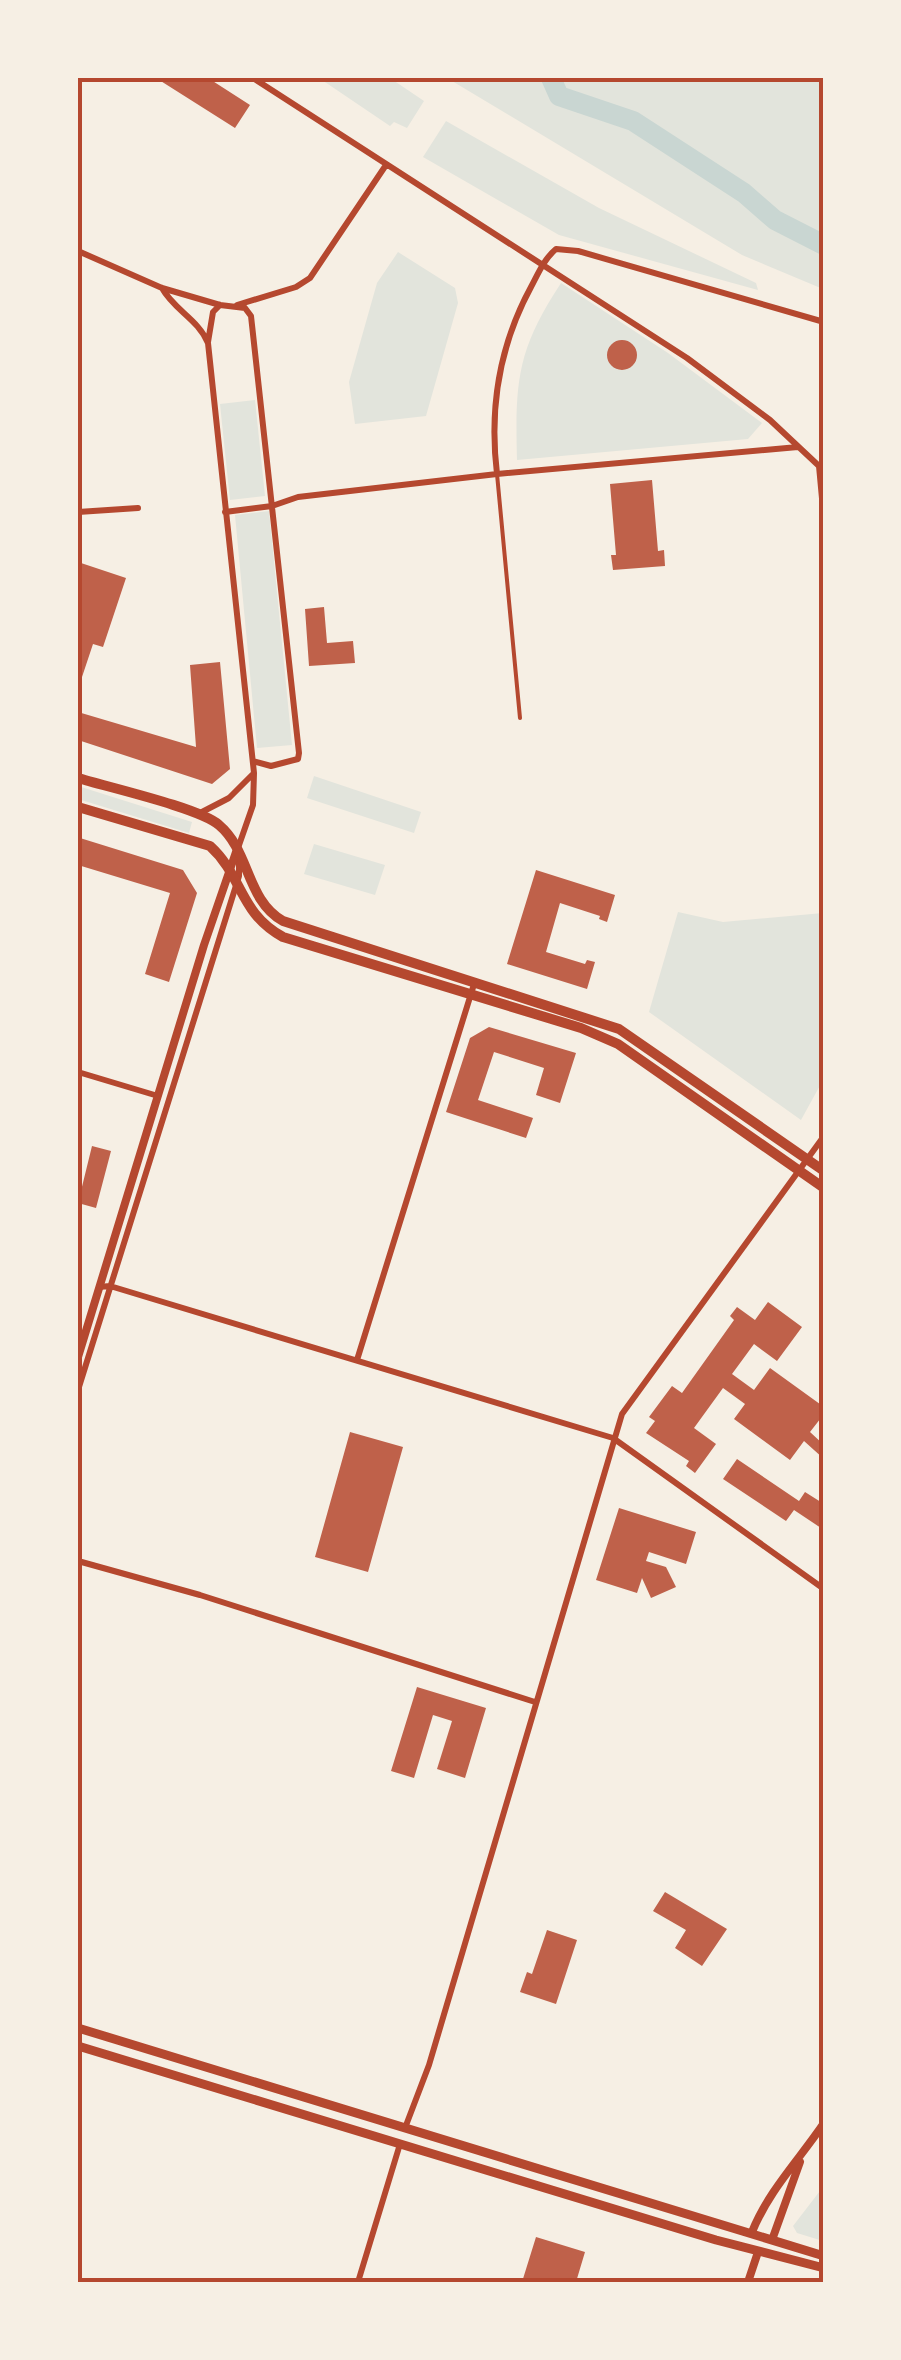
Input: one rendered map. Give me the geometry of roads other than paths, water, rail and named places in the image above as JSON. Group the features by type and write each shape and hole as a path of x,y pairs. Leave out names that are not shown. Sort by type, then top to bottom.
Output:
{"main road":[{"path":"78,778 196,814 222,826 264,908 283,921 620,1029 824,1172"},
{"path":"78,807 210,846 230,872 253,916 283,937 580,1028 618,1044 824,1188"},
{"path":"78,2028 824,2256"},
{"path":"78,2046 758,2252 824,2268"},
{"path":"400,2144 405,2128"},
{"path":"752,2232 758,2252"},
{"path":"758,2252 772,2240"}],"street":[{"path":"253,78 686,358 770,420 819,466 824,520"},
{"path":"236,306 296,287 310,278 386,165"},
{"path":"497,474 492,418 504,352 542,265 556,249 578,250 824,322"},
{"path":"78,251 162,288 248,311 253,324 299,753 298,760 282,765 252,761"},
{"path":"162,288 200,326 208,343"},
{"path":"78,1357 204,945 253,804 254,773 208,343 214,312 220,305"},
{"path":"224,512 272,506 298,497 497,474 800,447"},
{"path":"78,512 138,508"},
{"path":"196,814 229,798 254,773"},
{"path":"78,1390 236,884 240,870 236,852"},
{"path":"357,1360 475,981"},
{"path":"78,1072 158,1096"},
{"path":"405,2128 434,2048 612,1438 624,1411 824,1136"},
{"path":"99,1287 110,1286 612,1438 824,1589"},
{"path":"78,1561 217,1600 535,1702"},
{"path":"752,2232 784,2174 824,2123"},
{"path":"358,2282 400,2144"},
{"path":"772,2240 801,2157"},
{"path":"748,2282 758,2252"}],"lane":[{"path":"497,474 520,718"}],"waterway":[{"path":"551,78 559,96 633,121 744,193 775,220 824,245"}]}
